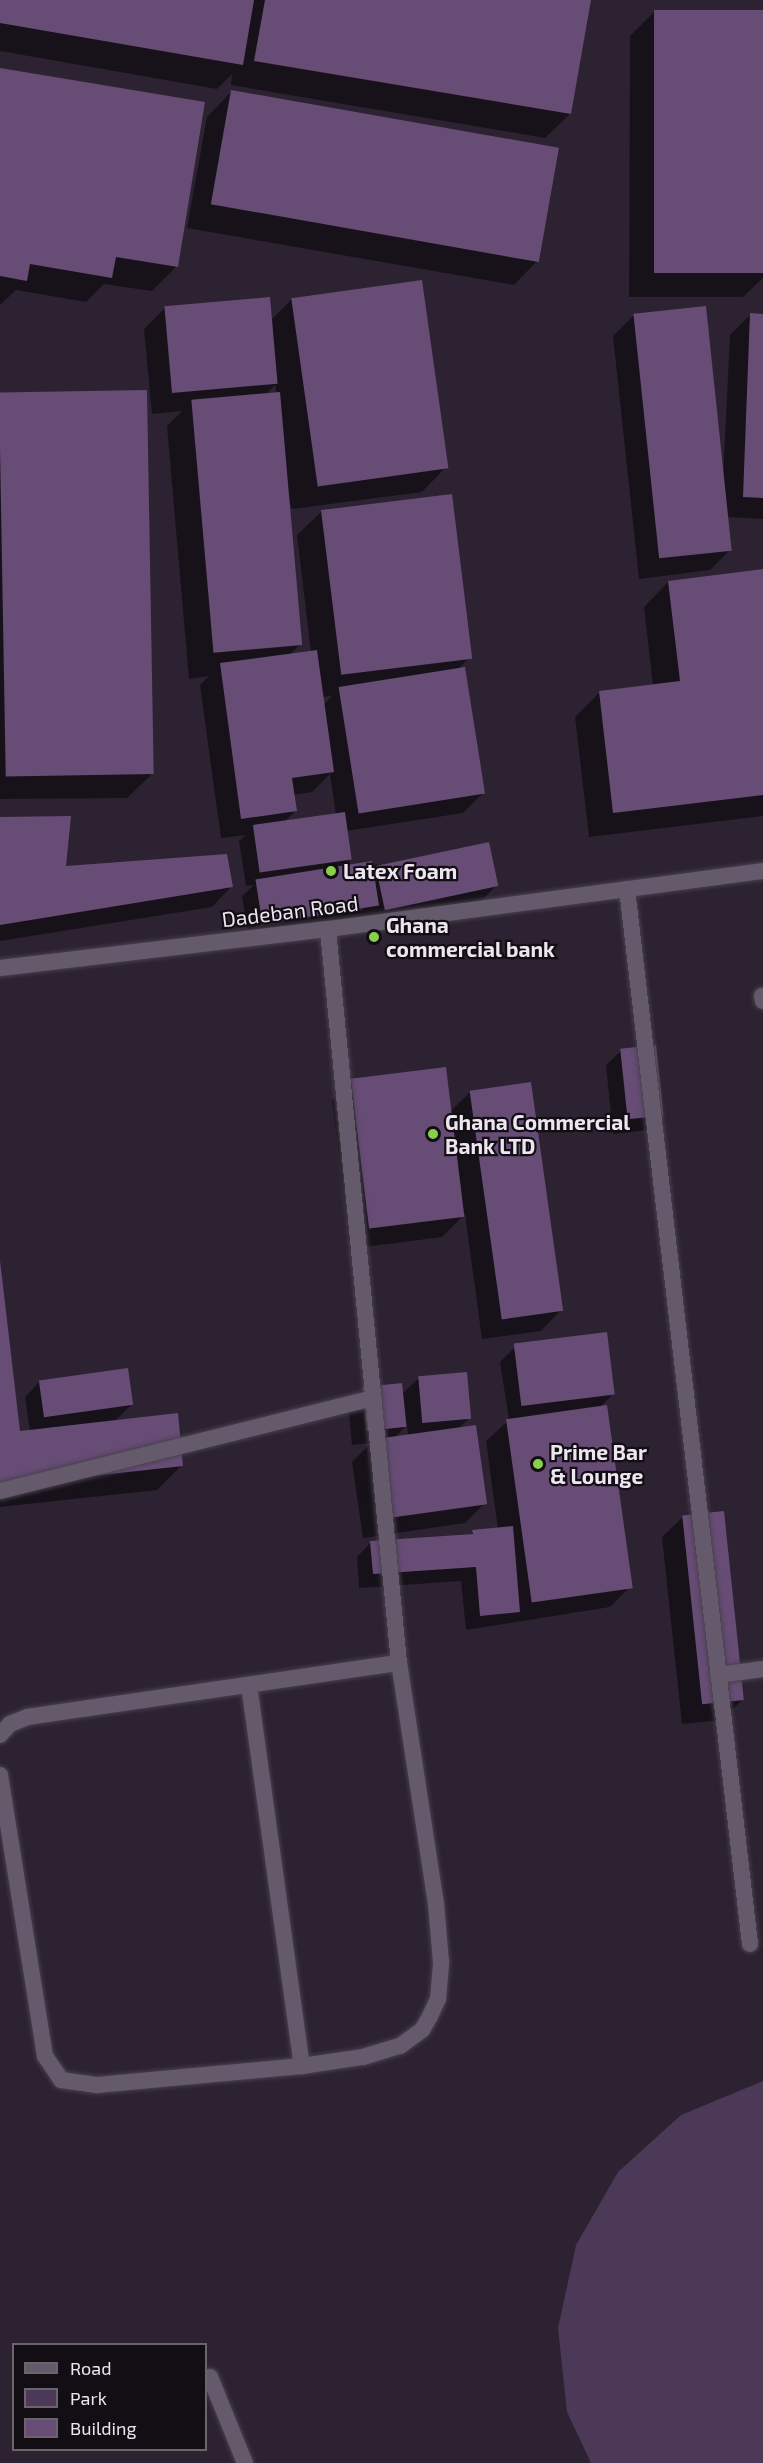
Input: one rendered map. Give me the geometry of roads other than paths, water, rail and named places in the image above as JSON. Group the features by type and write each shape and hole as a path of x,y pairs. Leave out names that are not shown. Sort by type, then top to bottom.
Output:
{"street":[{"name":"Dadeban Road","path":"0,968 328,929 763,871"},
{"path":"627,889 750,1944"},
{"path":"0,1775 45,2056 61,2080 98,2085 302,2066 400,2046 422,2030 438,1999 441,1962 436,1904 399,1663 328,929"},
{"path":"762,996 763,1001"},
{"path":"0,1491 374,1398"},
{"path":"0,1735 10,1724 27,1717 399,1663"},
{"path":"718,1675 763,1669"},
{"path":"249,1685 302,2066"},
{"path":"210,2377 245,2463"}],"place":[{"name":"Latex Foam","path":"331,871"},
{"name":"Ghana commercial bank","path":"374,937"},
{"name":"Ghana Commercial Bank LTD","path":"433,1134"},
{"name":"Prime Bar & Lounge","path":"538,1464"}]}
